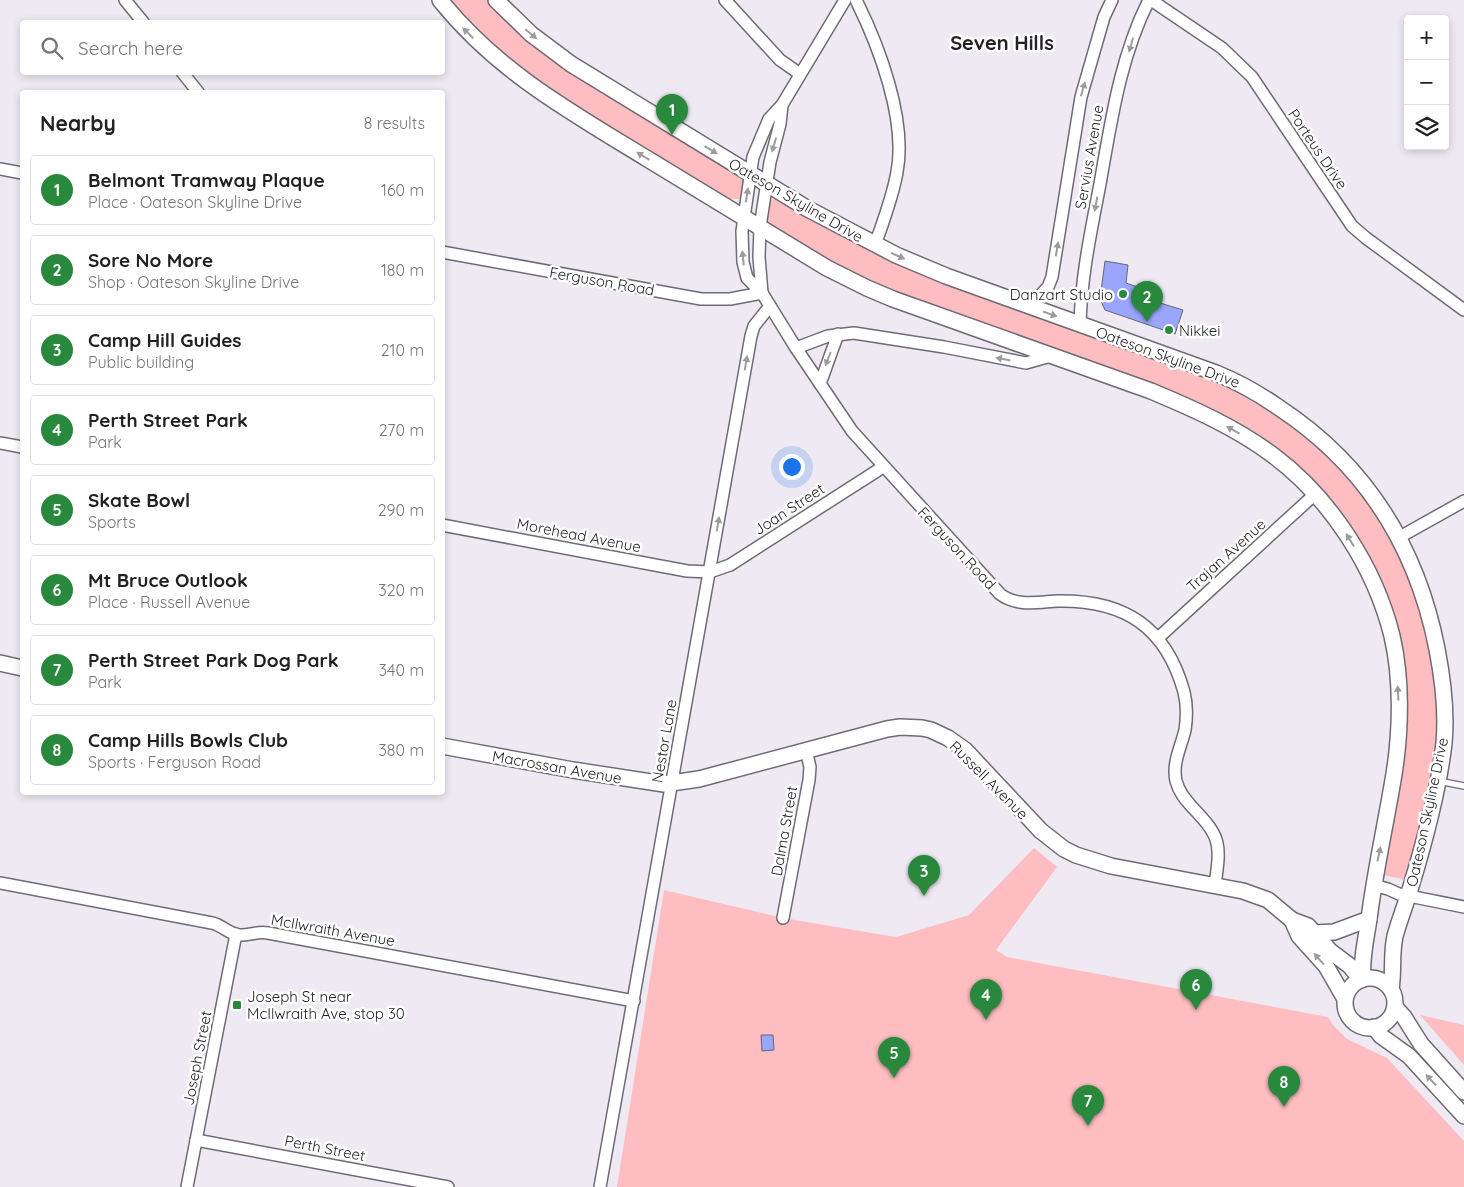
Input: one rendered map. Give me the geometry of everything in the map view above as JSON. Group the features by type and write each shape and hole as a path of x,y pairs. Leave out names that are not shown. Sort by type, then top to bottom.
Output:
{"main road":[{"path":"440,0 464,29 486,50 523,80 575,115 827,268 867,288 1151,391 1212,418 1238,432 1274,456 1294,473 1339,524 1371,579 1388,623 1396,657 1398,694 1397,753 1373,885 1362,962 1362,979"},
{"name":"Oateson Skyline Drive","path":"496,0 531,34 571,64 808,209 875,245 946,276 1231,379 1282,409 1316,434 1361,480 1380,506 1416,574 1435,642 1444,690 1444,743 1409,895 1394,942 1391,989"},
{"path":"0,664 20,668"},
{"name":"Russell Avenue","path":"672,783 699,779 871,732 911,726 930,730 948,738 964,750 1041,832 1076,856 1102,864 1243,890 1260,896 1276,906 1292,920"},
{"name":"Macrossan Avenue","path":"445,747 654,784 672,783"},
{"path":"1314,933 1334,932 1369,919"},
{"path":"1292,920 1308,926 1337,957 1350,966 1362,979"},
{"path":"1292,920 1299,936 1326,966 1345,999"},
{"path":"1362,979 1378,979 1391,989 1395,1000 1395,1007 1388,1020 1374,1028 1367,1028 1353,1021 1345,1007 1348,991 1353,984 1362,979"},
{"path":"1395,1007 1404,1017 1421,1044 1464,1092"},
{"path":"1374,1028 1381,1036 1409,1056 1464,1116"}],"street":[{"path":"125,0 141,20"},
{"path":"725,0 780,60 800,74"},
{"path":"782,105 844,0"},
{"path":"856,0 869,26 888,82 899,144 897,172 875,245"},
{"name":"Servius Avenue","path":"1030,307 1048,288 1052,277 1081,97 1104,17 1112,0"},
{"name":"Servius Avenue","path":"1080,325 1081,297 1090,236 1115,100 1134,33 1150,0"},
{"name":"Porteus Drive","path":"1150,0 1222,48 1252,77 1352,226 1464,310"},
{"path":"184,75 196,90"},
{"name":"Ferguson Road","path":"762,293 759,256 760,227 770,158 780,124 782,105"},
{"name":"Ferguson Road","path":"782,105 769,119 758,143 750,174 743,217 742,250 744,271 762,293 796,348 852,431 991,586 1006,598 1021,603 1072,601 1100,604 1126,614 1146,626 1158,638 1174,663 1182,686 1186,706 1185,730 1176,762 1176,782 1184,799 1208,824 1216,837 1219,857 1215,884"},
{"path":"0,169 20,173"},
{"name":"Ferguson Road","path":"445,253 700,299 720,300 762,293"},
{"name":"Nestor Lane","path":"600,1187 751,336 754,326 770,306"},
{"path":"796,348 838,334 865,334 1026,362 1051,356"},
{"path":"820,384 838,334"},
{"path":"0,443 20,447"},
{"name":"Joan Street","path":"710,572 730,565 883,467"},
{"name":"Trajan Avenue","path":"1158,638 1314,495"},
{"path":"1398,538 1464,501"},
{"name":"Morehead Avenue","path":"445,526 687,571 710,572"},
{"name":"Dalma Street","path":"783,918 809,780 810,767 806,750"},
{"name":"McIlwraith Avenue","path":"0,883 212,923 236,934 268,933 634,1001"},
{"path":"1373,885 1464,907"},
{"name":"Joseph Street","path":"187,1187 236,934"},
{"name":"Perth Street","path":"196,1140 448,1187"}],"lane":[{"path":"1436,781 1464,786"}],"shaded area":[{"path":"445,0 491,0 744,175 740,199 725,199 513,68"},
{"path":"771,200 784,201 854,238 1230,383 1304,429 1369,497 1412,581 1436,666 1439,742 1415,860 1407,880 1383,875 1406,732 1371,568 1262,442 864,282 767,224"},
{"path":"1034,848 1057,867 996,950 1007,957 1328,1017 1347,1039 1387,1058 1464,1141 1464,1187 617,1187 664,890 783,918 896,937 969,915"},
{"path":"1420,1015 1464,1025 1464,1065"}],"building":[{"name":"Danzart Studio","path":"1105,261 1128,265 1126,283 1146,290 1144,298 1183,310 1175,334 1105,310 1100,299"},
{"path":"761,1035 773,1035 774,1050 762,1051"}],"place":[{"name":"Belmont Tramway Plaque","path":"672,135"},
{"name":"Danzart Studio","path":"1123,294"},
{"name":"Sore No More","path":"1147,322"},
{"name":"Nikkei","path":"1169,330"},
{"name":"Camp Hill Guides","path":"924,896"},
{"name":"Joseph St near McIlwraith Ave, stop 30","path":"237,1005"},
{"name":"Mt Bruce Outlook","path":"1196,1010"},
{"name":"Perth Street Park","path":"986,1020"},
{"name":"Skate Bowl","path":"894,1078"},
{"name":"Camp Hills Bowls Club","path":"1284,1107"},
{"name":"Perth Street Park Dog Park","path":"1088,1126"}],"district":[{"name":"Seven Hills","path":"1002,42"}]}
